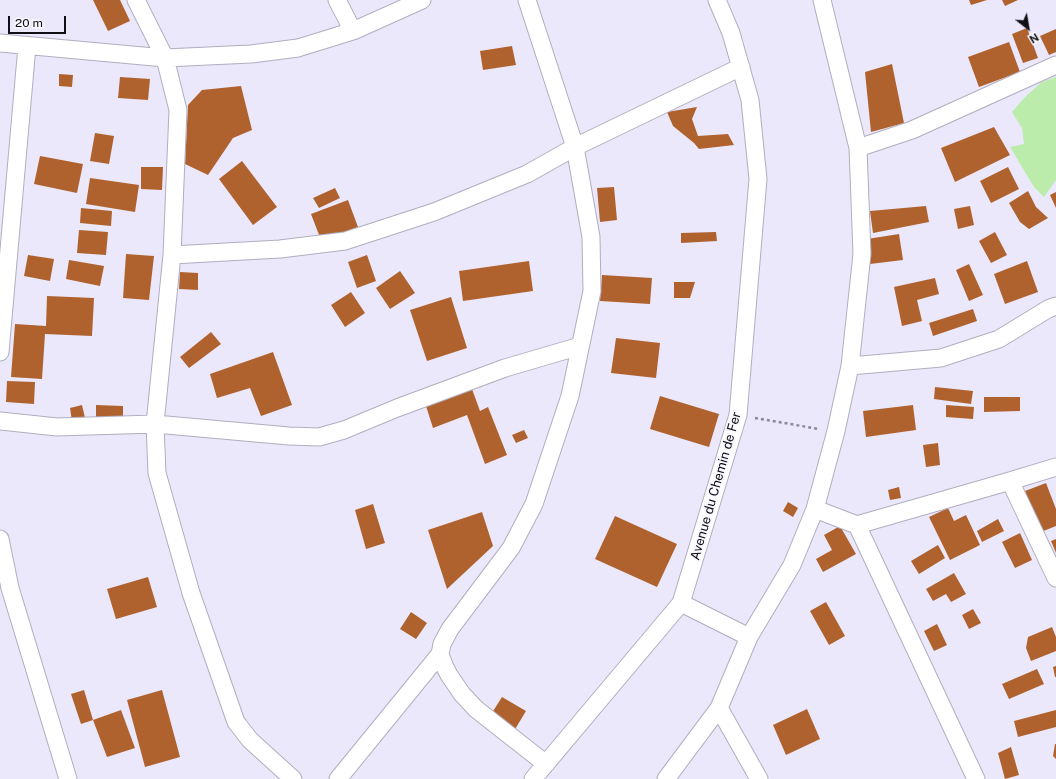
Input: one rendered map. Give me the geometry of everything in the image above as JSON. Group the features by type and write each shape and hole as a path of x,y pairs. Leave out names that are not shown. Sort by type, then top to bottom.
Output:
{"street":[{"path":"136,0 165,58 178,110 172,256 155,424 157,473 191,593 236,722 250,740 293,779"},
{"path":"337,0 353,31"},
{"path":"0,43 165,58 251,54 298,48 353,31 422,0"},
{"path":"338,779 440,654 442,644 450,629 511,548 534,504 570,396 592,291 591,237 575,147 527,0"},
{"name":"Avenue du Chemin de Fer","path":"533,779 682,603 738,415 758,179 750,100 731,33 717,0"},
{"path":"666,779 719,708 749,637 792,566 815,509 836,431 850,366 862,254 858,148 822,0"},
{"path":"0,352 27,46"},
{"path":"858,148 912,130 1056,65"},
{"path":"172,256 280,249 345,241 434,212 527,174 575,147 741,67"},
{"path":"850,366 941,358 999,339 1048,309 1056,306"},
{"path":"0,421 57,427 155,424 289,436 319,437 344,430 397,408 505,368 580,346"},
{"path":"815,509 857,525 1056,467"},
{"path":"1010,481 1056,578"},
{"path":"857,525 976,779"},
{"path":"0,538 10,588 68,779"},
{"path":"682,603 749,637"},
{"path":"440,654 449,675 476,709 546,764"},
{"path":"719,708 759,779"}],"path":[{"path":"738,415 836,431"}],"green space":[{"path":"1056,77 1056,180 1044,197 1034,187 1010,147 1024,144 1022,128 1012,112 1025,97 1042,82"}],"building":[{"path":"93,0 120,0 130,21 108,31"},
{"path":"969,0 987,0 971,5"},
{"path":"1002,0 1018,0 1005,6"},
{"path":"1027,28 1038,58 1023,63 1012,34"},
{"path":"1056,29 1056,52 1049,55 1040,36"},
{"path":"1009,42 1020,72 979,87 968,57"},
{"path":"512,46 516,65 483,70 480,51"},
{"path":"892,64 904,123 871,132 865,72"},
{"path":"59,74 73,75 72,87 59,86"},
{"path":"120,77 150,79 148,100 118,98"},
{"path":"241,86 252,130 233,138 208,175 185,164 188,105 202,90"},
{"path":"697,107 692,119 698,136 728,134 734,145 699,149 673,126 667,112"},
{"path":"994,127 1010,155 955,182 941,148"},
{"path":"95,133 114,136 109,164 90,161"},
{"path":"40,156 83,164 77,193 34,184"},
{"path":"242,161 277,207 253,225 219,179"},
{"path":"141,167 163,167 162,190 141,189"},
{"path":"1008,167 1019,189 991,203 980,181"},
{"path":"90,178 139,185 135,212 86,204"},
{"path":"614,187 617,220 600,222 597,188"},
{"path":"335,188 340,198 319,208 313,198"},
{"path":"1028,191 1036,207 1048,218 1029,229 1020,222 1009,203"},
{"path":"1056,192 1056,208 1050,195"},
{"path":"348,200 358,227 321,240 311,214"},
{"path":"926,206 929,222 873,233 870,211"},
{"path":"970,206 974,225 958,229 954,209"},
{"path":"81,208 112,211 111,226 80,223"},
{"path":"79,230 108,232 106,255 77,253"},
{"path":"716,232 717,241 681,243 681,233"},
{"path":"995,232 1007,255 991,263 979,241"},
{"path":"899,234 903,260 870,264 867,239"},
{"path":"126,254 154,256 149,300 123,298"},
{"path":"28,255 54,259 50,281 24,276"},
{"path":"367,255 376,281 357,288 348,262"},
{"path":"69,260 104,266 100,286 66,279"},
{"path":"529,261 533,291 463,301 459,271"},
{"path":"1027,261 1038,292 1005,304 994,274"},
{"path":"969,264 983,295 969,301 956,270"},
{"path":"400,271 415,293 390,309 376,288"},
{"path":"180,272 198,273 198,290 179,289"},
{"path":"602,275 652,278 650,304 600,301"},
{"path":"935,278 939,294 917,300 922,321 902,326 894,287"},
{"path":"674,282 695,282 690,298 674,298"},
{"path":"351,292 365,313 345,327 331,305"},
{"path":"47,296 94,298 92,336 45,334 42,379 11,377 15,324 46,326"},
{"path":"451,297 467,348 427,361 410,310"},
{"path":"973,309 977,321 933,336 929,323"},
{"path":"211,332 221,344 189,368 180,357"},
{"path":"616,338 660,343 656,378 611,373"},
{"path":"273,352 292,405 261,416 250,388 217,398 210,374"},
{"path":"7,381 35,382 34,404 6,402"},
{"path":"935,387 973,391 971,404 934,399"},
{"path":"472,389 480,411 488,407 507,455 485,464 467,415 433,428 426,406"},
{"path":"660,396 719,414 709,447 650,429"},
{"path":"984,397 1020,397 1020,411 984,412"},
{"path":"82,405 85,418 72,421 70,408"},
{"path":"96,405 123,406 123,420 96,419"},
{"path":"913,405 916,430 866,437 863,411"},
{"path":"946,405 974,407 973,419 946,417"},
{"path":"524,430 528,438 516,443 512,435"},
{"path":"938,443 940,465 926,467 923,445"},
{"path":"1046,483 1056,509 1056,526 1041,532 1025,491"},
{"path":"899,487 901,498 890,500 888,490"},
{"path":"788,502 798,508 793,517 783,511"},
{"path":"373,504 385,543 366,549 355,510"},
{"path":"948,508 954,521 966,515 980,545 950,560 929,517"},
{"path":"482,512 493,546 447,589 428,530"},
{"path":"615,516 677,544 657,587 595,559"},
{"path":"998,519 1004,531 982,542 977,531"},
{"path":"840,526 856,554 823,572 816,559 832,550 824,535"},
{"path":"1020,533 1032,560 1015,568 1002,542"},
{"path":"1056,539 1056,553 1051,541"},
{"path":"938,545 945,558 919,574 911,561"},
{"path":"954,573 966,594 951,602 946,594 933,601 926,589"},
{"path":"148,577 157,607 116,619 107,589"},
{"path":"826,602 845,636 829,645 810,611"},
{"path":"973,609 981,623 969,629 962,615"},
{"path":"411,612 427,623 416,639 400,629"},
{"path":"937,624 947,645 934,651 924,631"},
{"path":"1052,627 1056,637 1056,651 1031,661 1026,648 1028,637"},
{"path":"1056,666 1056,677 1055,677 1053,667"},
{"path":"1037,669 1044,684 1009,699 1002,684"},
{"path":"84,690 93,720 81,724 71,694"},
{"path":"162,690 180,757 145,767 127,700"},
{"path":"502,697 526,711 514,731 490,716"},
{"path":"807,709 820,739 786,755 773,725"},
{"path":"121,710 135,748 107,757 93,720"},
{"path":"1056,710 1056,727 1018,737 1014,721"},
{"path":"1056,744 1056,759 1053,756"},
{"path":"1011,747 1019,775 1005,779 998,753"}]}
